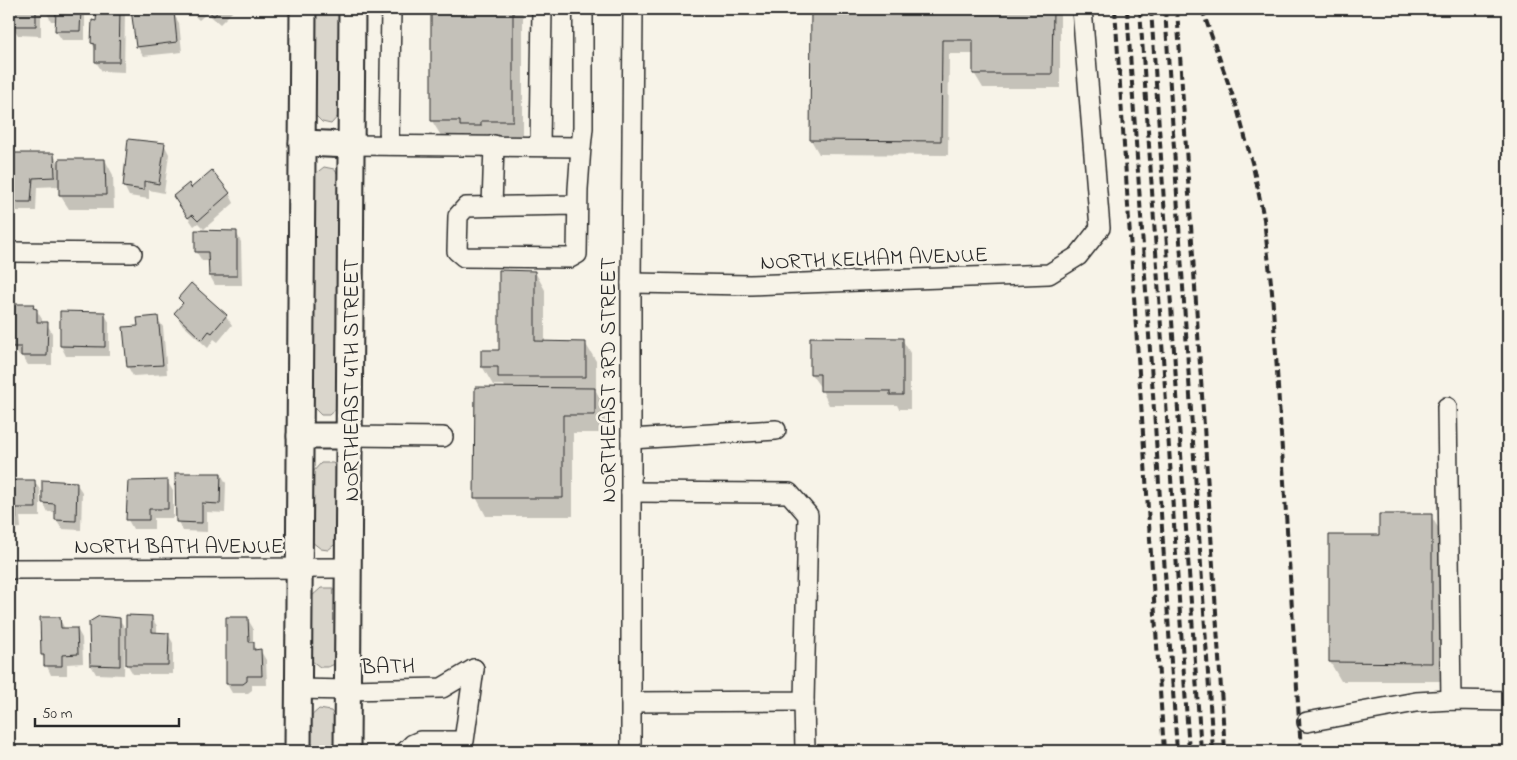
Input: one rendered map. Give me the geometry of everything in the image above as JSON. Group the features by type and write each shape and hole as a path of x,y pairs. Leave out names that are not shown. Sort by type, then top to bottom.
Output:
{"main road":[{"path":"298,751 302,9"},
{"name":"NORTHEAST 4TH STREET","path":"347,751 352,9"},
{"path":"302,143 351,145"},
{"path":"300,436 349,436"}],"street":[{"path":"389,145 391,9"},
{"path":"540,146 542,9"},
{"path":"577,205 466,207 458,216 457,251 464,257 570,258 577,254 577,205 584,128 583,9"},
{"name":"NORTHEAST 3RD STREET","path":"631,751 631,283 634,9"},
{"name":"NORTH KELHAM AVENUE","path":"631,283 750,285 1049,274 1078,256 1100,228 1082,9"},
{"path":"351,145 581,147"},
{"path":"492,206 494,145"},
{"path":"9,252 132,253"},
{"path":"1447,408 1451,700"},
{"path":"631,439 776,430"},
{"path":"349,436 443,437"},
{"path":"631,492 789,493 808,515 804,701 805,751"},
{"name":"NORTH BATH AVENUE","path":"9,569 349,568"},
{"name":"BATH","path":"298,689 442,688 474,669 464,741 420,740 406,751"},
{"path":"1307,722 1416,702 1451,700 1508,701"},
{"path":"631,702 804,701"}],"shaded area":[{"path":"315,9 340,9 339,115 331,124 322,122 314,114"},
{"path":"324,167 334,169 340,177 339,406 329,415 321,415 312,406 315,174"},
{"path":"321,463 333,463 339,470 339,541 328,550 321,549 312,542 312,473"},
{"path":"321,588 333,588 338,596 337,663 328,667 320,667 312,661 311,597"},
{"path":"319,709 331,711 336,718 336,751 309,751 309,718"}],"building":[{"path":"12,9 36,9 36,26 11,26"},
{"path":"44,9 81,9 80,31 55,31 56,12 44,12"},
{"path":"97,9 120,9 119,62 95,62 95,44 91,43 92,20 96,21"},
{"path":"131,9 155,9 156,14 174,12 177,42 136,47"},
{"path":"206,9 220,9 214,16"},
{"path":"431,9 513,9 513,121 481,121 481,126 460,126 460,121 431,121"},
{"path":"811,9 1053,9 1052,74 973,74 973,40 942,40 941,141 810,140"},
{"path":"128,139 165,143 159,184 144,181 144,190 123,187"},
{"path":"9,153 54,153 55,177 33,178 31,202 9,202"},
{"path":"59,159 105,159 106,195 59,195"},
{"path":"212,170 230,193 198,221 192,215 188,218 173,196 189,183 191,188"},
{"path":"195,230 237,231 237,276 209,276 208,252 195,252"},
{"path":"499,270 535,271 535,341 586,342 586,377 498,377 498,367 481,367 481,350 499,350"},
{"path":"191,283 227,315 212,333 209,331 202,340 174,313 183,303 178,298"},
{"path":"12,304 34,304 33,308 37,309 37,322 48,322 47,356 21,356 21,347 12,347"},
{"path":"60,311 105,312 105,347 60,346"},
{"path":"158,316 163,365 127,367 123,327 138,326 137,318"},
{"path":"810,337 903,338 903,395 890,395 890,391 820,391 820,374 810,374"},
{"path":"475,387 595,388 595,415 563,415 563,498 474,498"},
{"path":"175,473 221,473 220,504 202,503 202,523 176,522"},
{"path":"9,480 35,480 36,508 16,508 16,519 9,519"},
{"path":"42,480 77,482 76,521 55,520 55,504 42,503"},
{"path":"168,480 168,509 149,509 149,520 126,520 128,481"},
{"path":"1379,514 1432,514 1432,663 1329,662 1329,535 1379,535"},
{"path":"126,615 152,616 152,632 169,633 168,665 126,665"},
{"path":"99,616 120,618 120,666 90,665 89,622"},
{"path":"40,617 60,617 61,628 77,628 78,654 62,655 62,666 44,666 44,655 41,655"},
{"path":"226,617 248,617 249,642 254,642 254,650 261,649 262,676 247,676 247,681 243,684 226,684"}],"railway":[{"path":"1115,9 1164,751"},
{"path":"1127,9 1177,751"},
{"path":"1140,9 1189,751"},
{"path":"1151,9 1201,751"},
{"path":"1165,9 1213,751"},
{"path":"1177,9 1225,751"},
{"path":"1202,9 1237,108 1253,166 1264,219 1272,292 1301,751"}]}
